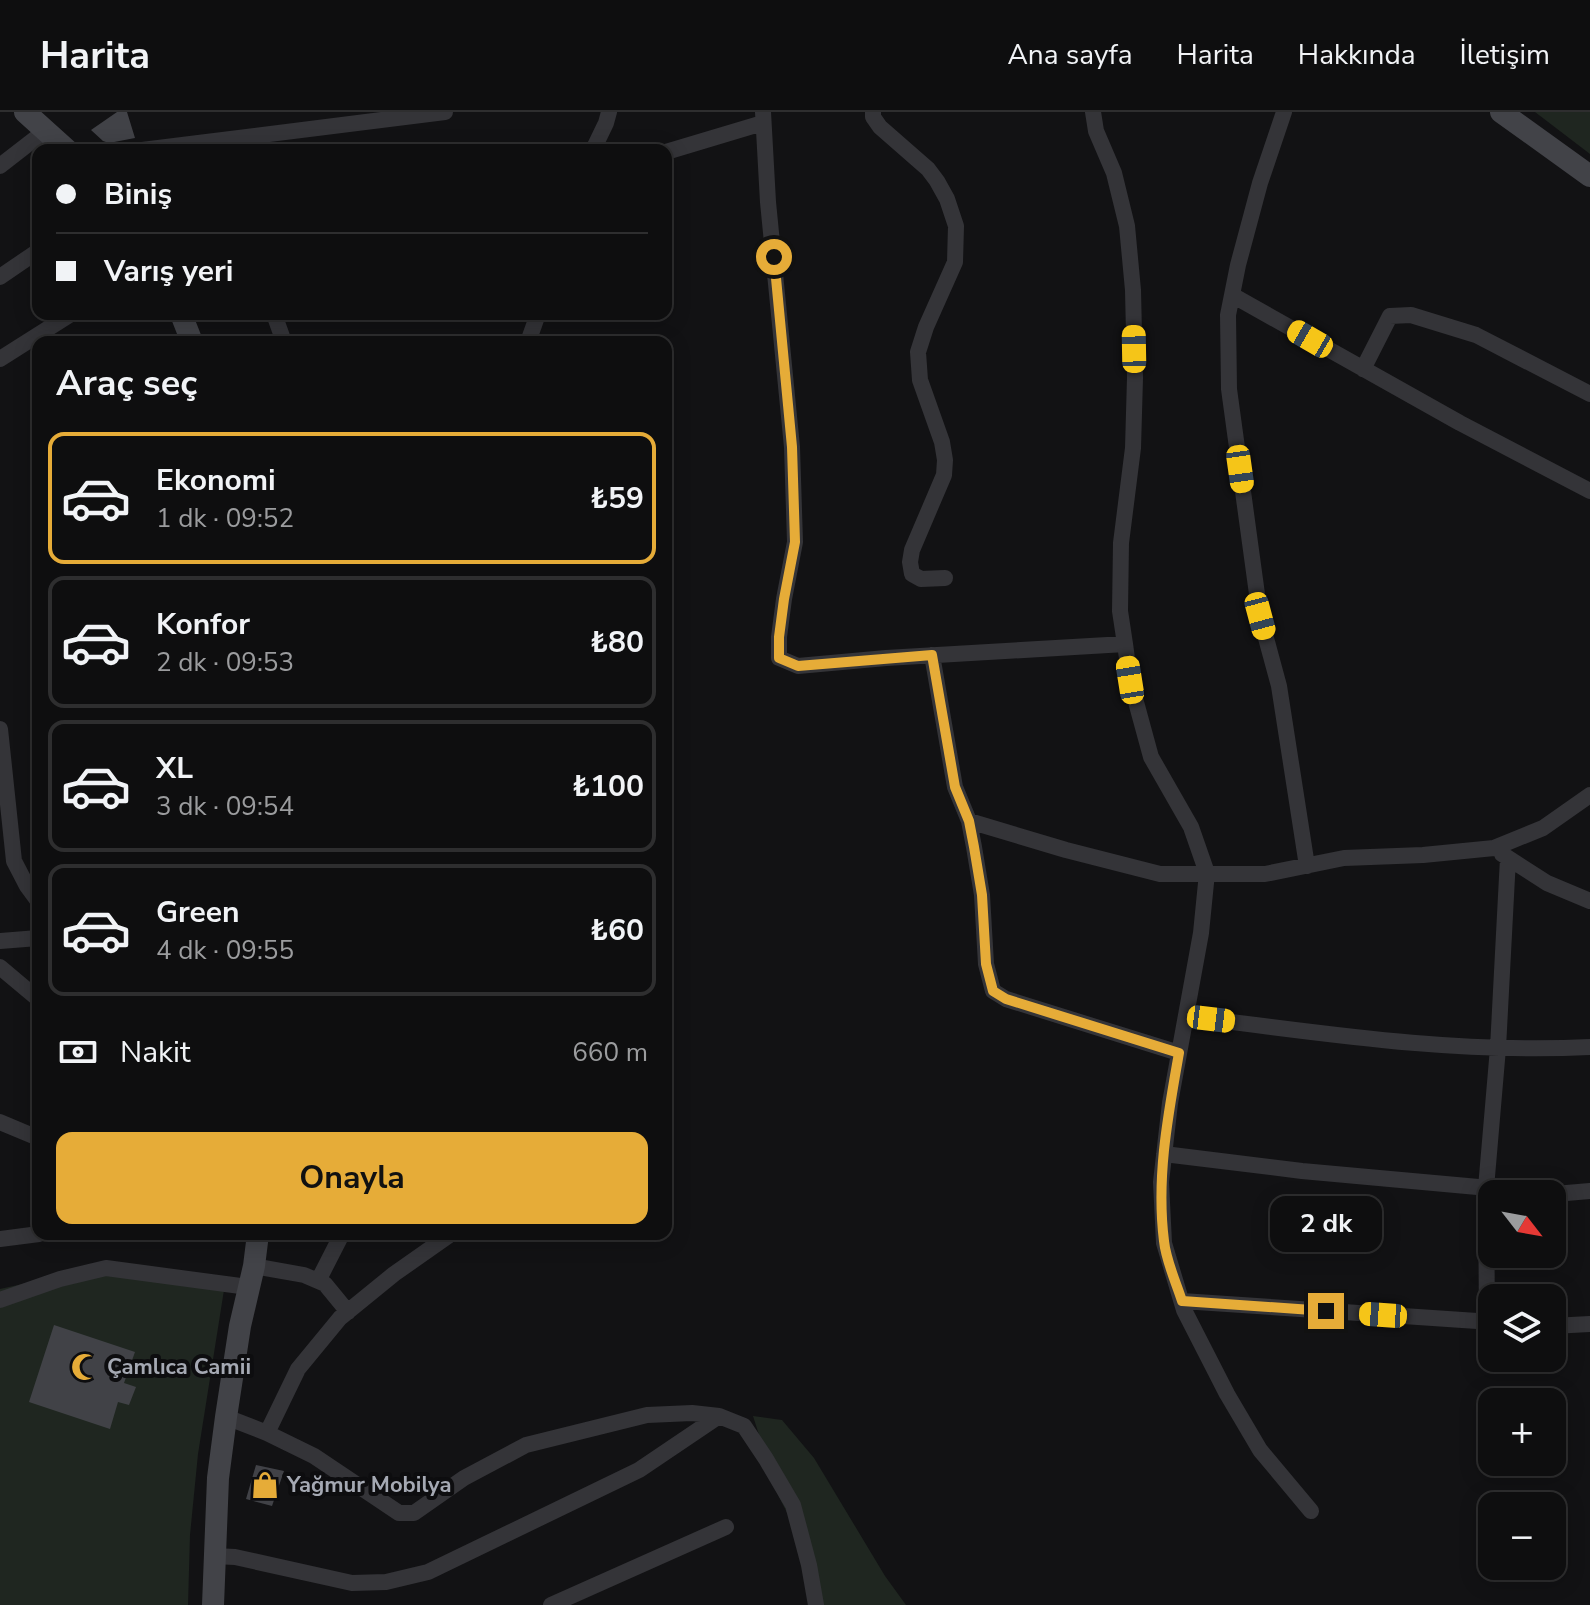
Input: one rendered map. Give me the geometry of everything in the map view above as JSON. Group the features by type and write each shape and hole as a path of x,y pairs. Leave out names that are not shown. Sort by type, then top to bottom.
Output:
{"main road":[{"path":"25,112 60,144"},
{"path":"1501,112 1590,176"},
{"path":"213,1605 218,1478 257,1240"}],"street":[{"path":"190,144 445,112"},
{"path":"596,144 609,112"},
{"path":"873,112 880,127 928,169 937,181 956,226 955,262 918,352 920,380 942,442 944,475 912,550 910,562 912,574 921,579 945,578"},
{"path":"1093,112 1096,131 1114,173 1127,226 1133,290 1133,448 1121,543 1120,611 1130,680 1151,757 1191,827 1207,873 1201,933 1164,1154 1161,1182 1164,1243 1184,1310 1227,1394 1260,1450 1311,1511"},
{"path":"1284,112 1260,183 1228,315 1229,389 1260,616 1279,686 1307,866"},
{"path":"672,150 763,118 792,447 795,542 784,599 779,658 798,666 1125,644"},
{"path":"0,166 45,131"},
{"path":"0,277 32,255"},
{"path":"1232,295 1460,423 1590,491"},
{"path":"1363,369 1390,316 1411,315 1476,335 1590,394"},
{"path":"36,336 62,320"},
{"path":"0,359 32,339"},
{"path":"932,655 955,787 969,821 982,895 986,964 993,991 1006,999 1179,1053"},
{"path":"0,729 14,861 32,893"},
{"path":"969,821 1160,874 1265,874 1344,858 1501,853 1590,795"},
{"path":"1501,853 1547,883 1590,901"},
{"path":"1487,1180 1498,1048 1501,853"},
{"path":"0,941 32,938"},
{"path":"0,967 32,994"},
{"path":"1186,1016 1477,1048 1590,1047"},
{"path":"0,1122 32,1135"},
{"path":"1164,1154 1478,1187"},
{"path":"1566,1193 1590,1191"},
{"path":"0,1239 32,1235"},
{"path":"318,1281 339,1240"},
{"path":"267,1433 298,1369 340,1318 442,1240"},
{"path":"0,1300 60,1279 106,1268 251,1277 304,1275 325,1284 348,1312"},
{"path":"1182,1301 1478,1321"},
{"path":"1566,1325 1590,1324"},
{"path":"226,1417 314,1456 399,1513 414,1513 464,1478 526,1445 647,1415 692,1413 719,1416 744,1426 793,1505 816,1605"},
{"path":"214,1556 235,1557 352,1583 386,1582 428,1572 639,1470 719,1416"},
{"path":"551,1605 726,1527"}],"shaded area":[{"path":"1535,112 1590,112 1590,154"},
{"path":"90,1269 224,1290 198,1454 190,1535 188,1605 0,1605 0,1289"},
{"path":"753,1416 782,1420 814,1458 885,1576 906,1605 819,1605 799,1536 779,1497"}],"building":[{"path":"117,112 127,112 135,138 109,143 103,141 91,130"},
{"name":"Çamlıca Camii","path":"54,1325 135,1352 124,1383 136,1387 129,1405 118,1402 110,1429 29,1402"},
{"name":"Yağmur Mobilya","path":"256,1465 284,1471 272,1506 246,1499"}],"place":[{"name":"Çamlıca Camii","path":"85,1367"},
{"name":"Yağmur Mobilya","path":"265,1485"}],"route":[{"path":"774,257 792,447 795,542 784,599 779,658 798,666 932,655 955,787 969,821 974,847 982,895 986,964 993,991 1006,999 1179,1053 1161,1182 1164,1243 1182,1301 1326,1311"}]}
